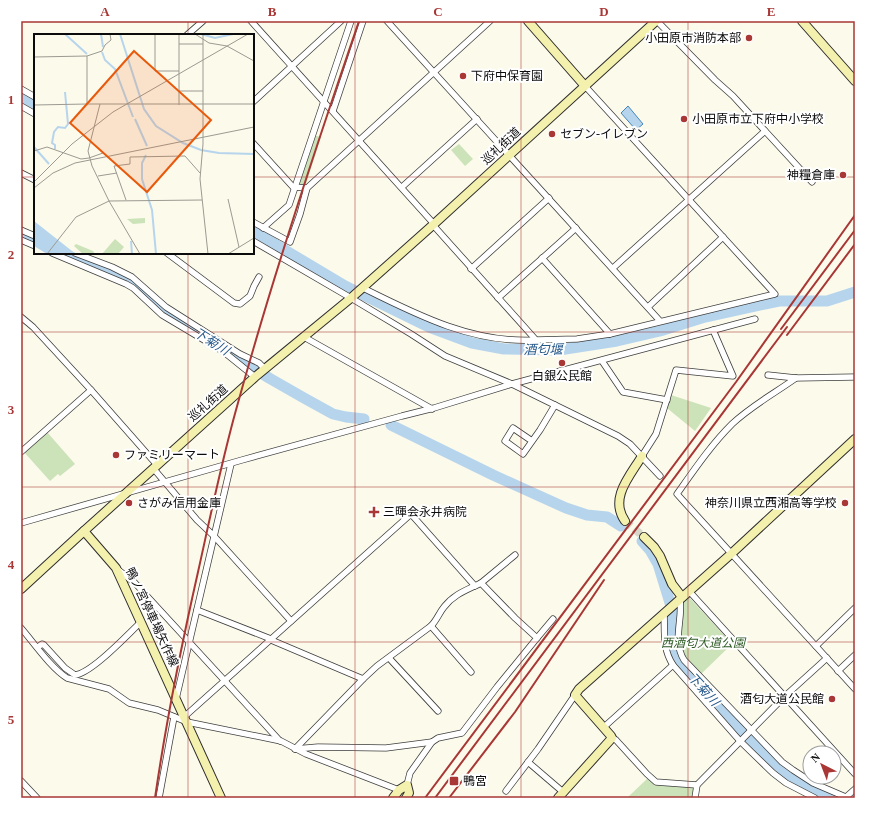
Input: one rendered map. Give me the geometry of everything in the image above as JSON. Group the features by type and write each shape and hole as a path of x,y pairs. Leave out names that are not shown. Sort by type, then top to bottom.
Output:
{"street":[{"path":"188,34 203,21"},
{"path":"251,21 402,187 471,269 536,340"},
{"path":"254,101 342,21"},
{"path":"263,228 289,205 323,100 351,21"},
{"path":"333,112 363,21"},
{"path":"387,21 660,321"},
{"path":"254,223 290,242 307,188 490,21"},
{"path":"362,288 418,315 471,334 521,341 576,340 610,334 774,294 528,21"},
{"path":"656,21 733,96 812,182"},
{"name":"巡礼街道","path":"84,532 260,373 351,298 434,224 656,21"},
{"path":"802,21 855,82"},
{"path":"21,89 34,96"},
{"path":"21,106 34,113"},
{"path":"402,187 477,119"},
{"path":"613,268 765,131"},
{"path":"254,143 294,187 307,188"},
{"path":"21,173 34,180"},
{"path":"471,269 549,198"},
{"path":"498,298 576,228"},
{"path":"21,230 34,236"},
{"path":"648,307 723,237"},
{"path":"21,240 34,246"},
{"path":"254,242 411,334 444,356 512,384 618,436 630,444 660,476"},
{"path":"54,254 133,288 162,315 260,373"},
{"path":"78,254 132,276 166,307 240,354 258,363 260,373"},
{"path":"168,254 234,303 240,304 250,296 259,277"},
{"path":"542,258 610,334"},
{"path":"21,317 33,327 91,390 197,520 214,536 291,621"},
{"path":"21,522 402,416 432,409 512,384 755,319"},
{"path":"625,521 620,514 618,504 620,494 656,434 676,370 733,376 713,330"},
{"path":"304,337 432,409"},
{"path":"602,361 622,392 667,400"},
{"path":"768,375 796,378 855,377"},
{"path":"796,378 732,424 709,450 677,494 855,689"},
{"path":"21,452 91,390"},
{"path":"532,441 513,428 505,441 523,454 540,430 555,405"},
{"path":"506,791 579,689 731,554 855,439"},
{"path":"176,699 230,464"},
{"path":"185,720 224,681 412,514 475,586"},
{"path":"21,589 84,532"},
{"name":"鴨ノ宮停車場矢作線","path":"84,532 116,568 221,798"},
{"path":"644,537 657,551 679,600 681,607 678,641 681,655 684,660 774,754 793,770 813,783 847,798 855,789"},
{"path":"295,749 363,679 431,626 453,597 482,583 515,555"},
{"path":"116,568 135,583 281,741 295,749 399,790"},
{"path":"482,583 515,618 537,638"},
{"path":"689,591 855,774"},
{"path":"816,646 855,608"},
{"path":"197,610 271,639 363,679"},
{"path":"665,612 664,643 673,665 740,740 773,773 786,783 815,798"},
{"path":"406,798 409,793 407,785 410,773 432,742 438,738 462,733 497,687 553,619"},
{"path":"38,647 42,644 44,645 65,668 74,675 78,675 92,667 141,622"},
{"path":"431,626 471,672"},
{"path":"21,628 58,671 68,678 109,689 129,703 158,710 174,717 281,741"},
{"path":"838,671 855,654"},
{"path":"389,658 438,711"},
{"path":"695,798 697,785 784,697 827,658"},
{"path":"604,727 673,665"},
{"path":"576,695 612,738 616,740 656,782 697,785"},
{"path":"160,798 174,717"},
{"path":"528,762 560,795 612,738"},
{"path":"295,749 318,747 386,748 432,742"},
{"path":"21,781 37,798"},
{"path":"393,798 399,790 407,785"}],"green space":[{"path":"313,135 321,137 305,187 295,186"},
{"path":"459,144 473,159 465,166 451,150"},
{"path":"671,395 711,408 695,431 667,408"},
{"path":"47,432 75,464 60,476 58,474 50,481 24,452"},
{"name":"西酒匂大道公園","path":"688,596 732,644 701,674 685,656 680,643 683,599"},
{"path":"648,778 694,787 692,798 627,798"}],"water":[{"path":"628,106 643,124 636,130 621,113"}],"waterway":[{"name":"酒匂堰","path":"21,96 34,103"},
{"name":"酒匂堰","path":"254,232 345,286 429,327 472,343 504,349 559,350 617,341 660,331 705,317 779,301 827,301 855,292"},
{"name":"下菊川","path":"21,235 34,241"},
{"name":"下菊川","path":"66,254 124,278 136,286 151,301 169,315 269,378 304,398 333,414 364,419"},
{"name":"下菊川","path":"391,425 493,475 566,508 587,515 607,517 621,526"},
{"name":"下菊川","path":"642,541 650,550 658,564 670,603 673,613 671,641 673,650 678,660 773,764 788,777 806,788 829,798"}],"tunnel":[{"path":"625,521 644,537"}],"railway":[{"path":"155,798 180,656 216,491 231,430 279,263 359,21"},
{"path":"425,798 736,382 855,215"},
{"path":"781,329 855,230"},
{"path":"787,335 855,244"},
{"path":"435,798 787,327"},
{"path":"449,798 515,712 604,580"}],"place":[{"name":"小田原市消防本部","path":"749,38"},
{"name":"下府中保育園","path":"463,76"},
{"name":"小田原市立下府中小学校","path":"684,119"},
{"name":"セブン-イレブン","path":"552,134"},
{"name":"神糧倉庫","path":"843,175"},
{"name":"白銀公民館","path":"562,363"},
{"name":"ファミリーマート","path":"116,455"},
{"name":"さがみ信用金庫","path":"129,503"},
{"name":"神奈川県立西湘高等学校","path":"845,503"},
{"name":"三暉会永井病院","path":"374,512"},
{"name":"酒匂大道公民館","path":"832,699"},
{"name":"鴨宮","path":"454,781"}]}
